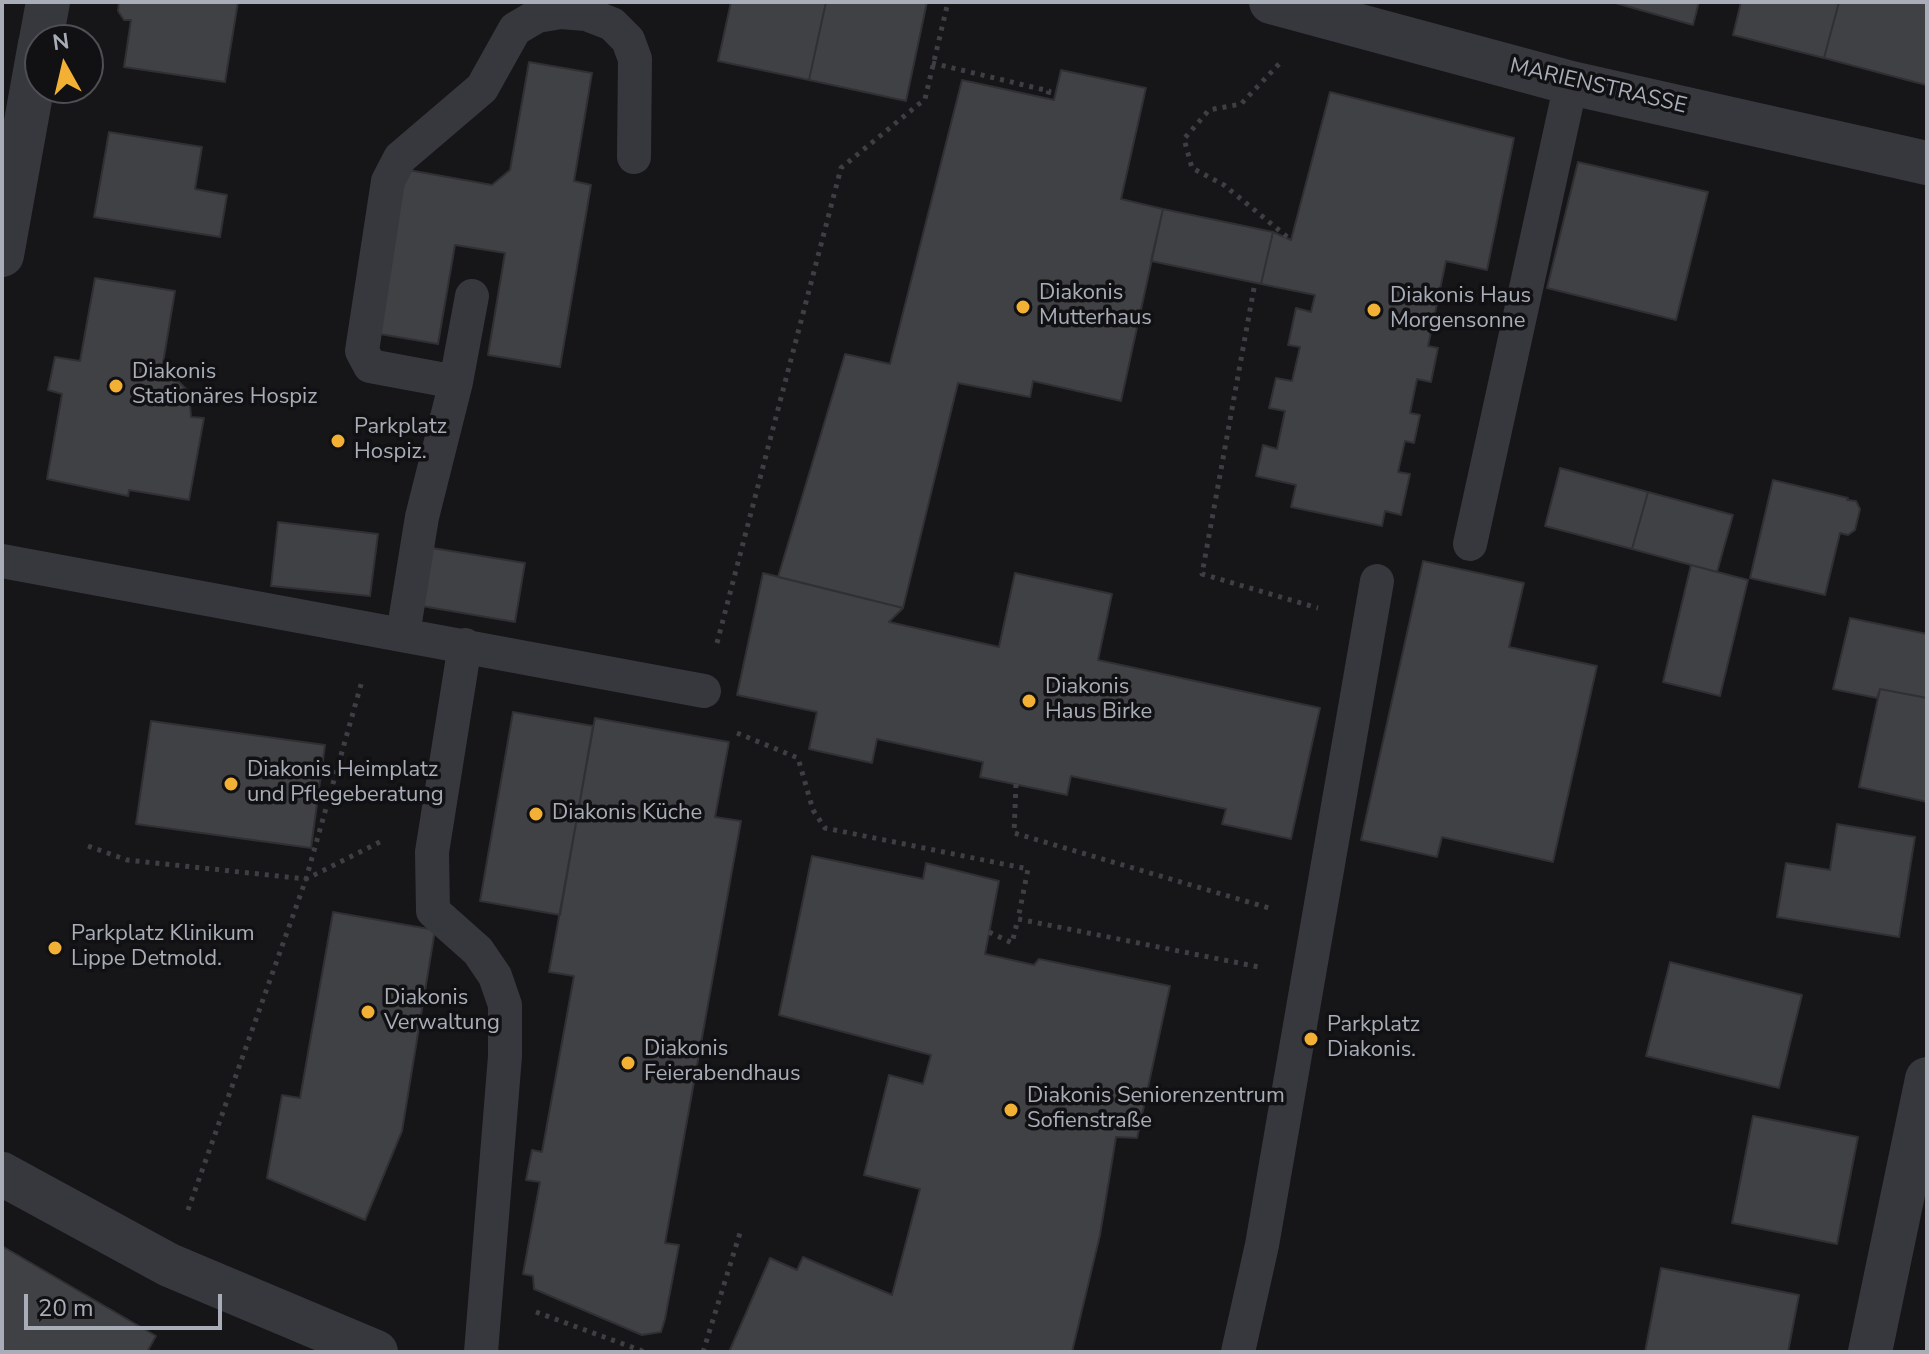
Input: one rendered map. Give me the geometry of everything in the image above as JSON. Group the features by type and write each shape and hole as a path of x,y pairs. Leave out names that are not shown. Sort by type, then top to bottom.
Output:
{"street":[{"path":"44,24 48,2"},
{"name":"MARIENSTRASSE","path":"1271,2 1571,83 1927,163"},
{"path":"2,255 29,104"},
{"path":"1870,1352 1927,1079"},
{"path":"2,1174 169,1265 376,1352"}],"lane":[{"path":"456,382 370,366 362,351 388,181 400,158 482,88 515,29 537,16 561,12 586,14 612,24 628,40 635,59 634,157"},
{"path":"1470,544 1571,83"},
{"path":"403,634 422,517 456,382 472,296"},
{"path":"2,561 704,691"},
{"path":"1238,1352 1262,1245 1377,581"},
{"path":"465,645 432,852 433,911 478,951 495,976 505,1005 505,1056 481,1352"}],"path":[{"path":"948,2 925,99 841,168 704,691 701,721 798,758 813,810 825,828 1028,869 1012,943 989,932"},
{"path":"1291,240 1224,185 1192,168 1184,139 1209,110 1241,104 1295,48 1316,15"},
{"path":"932,63 1049,91 1047,98"},
{"path":"1254,288 1202,574 1369,623"},
{"path":"169,1265 306,879 362,681 403,634"},
{"path":"1016,784 1014,833 1317,922"},
{"path":"88,846 127,860 306,879 438,813"},
{"path":"1018,919 1309,977"},
{"path":"703,1352 740,1233"},
{"path":"486,1294 645,1352"}],"building":[{"path":"119,2 238,2 225,82 124,67 131,20 124,20 118,11"},
{"path":"731,2 826,2 809,80 718,61"},
{"path":"826,2 927,2 906,101 809,80"},
{"path":"1612,2 1699,2 1693,25"},
{"path":"1741,2 1839,2 1824,58 1733,35"},
{"path":"1839,2 1927,2 1926,85 1824,58"},
{"path":"529,62 592,73 574,181 591,185 560,367 488,355 505,253 455,245 438,344 374,333 403,169 492,185 510,170"},
{"name":"Diakonis Mutterhaus","path":"1061,70 1146,88 1121,199 1163,209 1121,401 1033,381 1030,397 958,383 903,608 778,577 845,354 890,364 962,80 1054,100"},
{"name":"Diakonis Haus Morgensonne","path":"1330,92 1514,138 1487,270 1446,261 1428,346 1438,348 1431,382 1417,379 1410,413 1420,415 1414,443 1405,441 1398,472 1410,474 1401,515 1385,511 1382,526 1291,507 1296,485 1256,476 1263,445 1277,449 1285,411 1269,408 1276,378 1292,381 1300,347 1288,345 1296,308 1311,312 1315,295 1261,284 1273,232 1291,240"},
{"path":"109,132 202,147 195,189 227,195 220,237 94,217"},
{"path":"1578,162 1708,192 1676,320 1547,288"},
{"path":"1163,209 1273,232 1261,284 1151,261"},
{"name":"Diakonis Stationäres Hospiz","path":"95,278 175,291 161,375 179,382 189,392 191,417 204,418 189,500 129,490 128,496 47,479 62,394 48,390 55,357 80,361"},
{"path":"1560,468 1648,492 1632,549 1545,526"},
{"path":"1773,480 1848,498 1856,501 1860,509 1855,530 1848,535 1840,533 1825,595 1750,578"},
{"path":"1648,492 1733,515 1717,572 1632,549"},
{"path":"278,522 378,534 370,596 271,586"},
{"path":"420,546 525,563 515,622 410,604"},
{"path":"1423,561 1524,583 1509,647 1597,666 1553,862 1442,837 1437,857 1361,840"},
{"path":"1691,565 1748,580 1720,696 1663,682"},
{"name":"Diakonis Haus Birke","path":"763,573 903,608 889,622 999,647 1015,573 1112,594 1098,660 1320,708 1291,839 1222,824 1226,809 1071,776 1067,795 980,777 983,762 877,739 872,763 809,749 817,712 737,695"},
{"path":"1850,618 1927,634 1927,698 1880,689 1877,698 1833,689"},
{"path":"1880,689 1927,698 1927,802 1859,787"},
{"name":"Diakonis Küche","path":"513,712 593,726 560,915 480,901"},
{"name":"Diakonis Feierabendhaus","path":"595,718 729,742 715,817 741,821 665,1243 679,1245 665,1319 661,1332 642,1335 534,1289 533,1276 523,1274 540,1182 526,1180 532,1150 542,1152 574,976 549,972"},
{"name":"Diakonis Heimplatz und Pflegeberatung","path":"151,721 325,745 311,848 136,824"},
{"path":"1837,824 1915,837 1899,937 1777,917 1786,863 1830,870"},
{"name":"Diakonis Seniorenzentrum Sofienstraße","path":"812,856 923,879 926,863 999,881 985,954 1034,965 1039,959 1170,986 1137,1138 1116,1137 1100,1235 1072,1352 729,1352 770,1258 797,1270 803,1257 892,1295 920,1189 864,1175 889,1075 923,1084 931,1055 779,1015"},
{"name":"Diakonis Verwaltung","path":"333,912 435,930 402,1131 365,1220 267,1178 282,1095 300,1098"},
{"path":"1670,962 1802,995 1779,1088 1646,1056"},
{"path":"1753,1116 1858,1137 1837,1244 1732,1223"},
{"path":"2,1246 156,1336 147,1352 2,1352"},
{"path":"1661,1268 1799,1295 1788,1352 1645,1352"}],"place":[{"name":"Diakonis Mutterhaus","path":"1023,307"},
{"name":"Diakonis Haus Morgensonne","path":"1374,310"},
{"name":"Diakonis Stationäres Hospiz","path":"116,386"},
{"name":"Parkplatz Hospiz.","path":"338,441"},
{"name":"Diakonis Haus Birke","path":"1029,701"},
{"name":"Diakonis Heimplatz und Pflegeberatung","path":"231,784"},
{"name":"Diakonis Küche","path":"536,814"},
{"name":"Parkplatz Klinikum Lippe Detmold.","path":"55,948"},
{"name":"Diakonis Verwaltung","path":"368,1012"},
{"name":"Parkplatz Diakonis.","path":"1311,1039"},
{"name":"Diakonis Feierabendhaus","path":"628,1063"},
{"name":"Diakonis Seniorenzentrum Sofienstraße","path":"1011,1110"}]}
